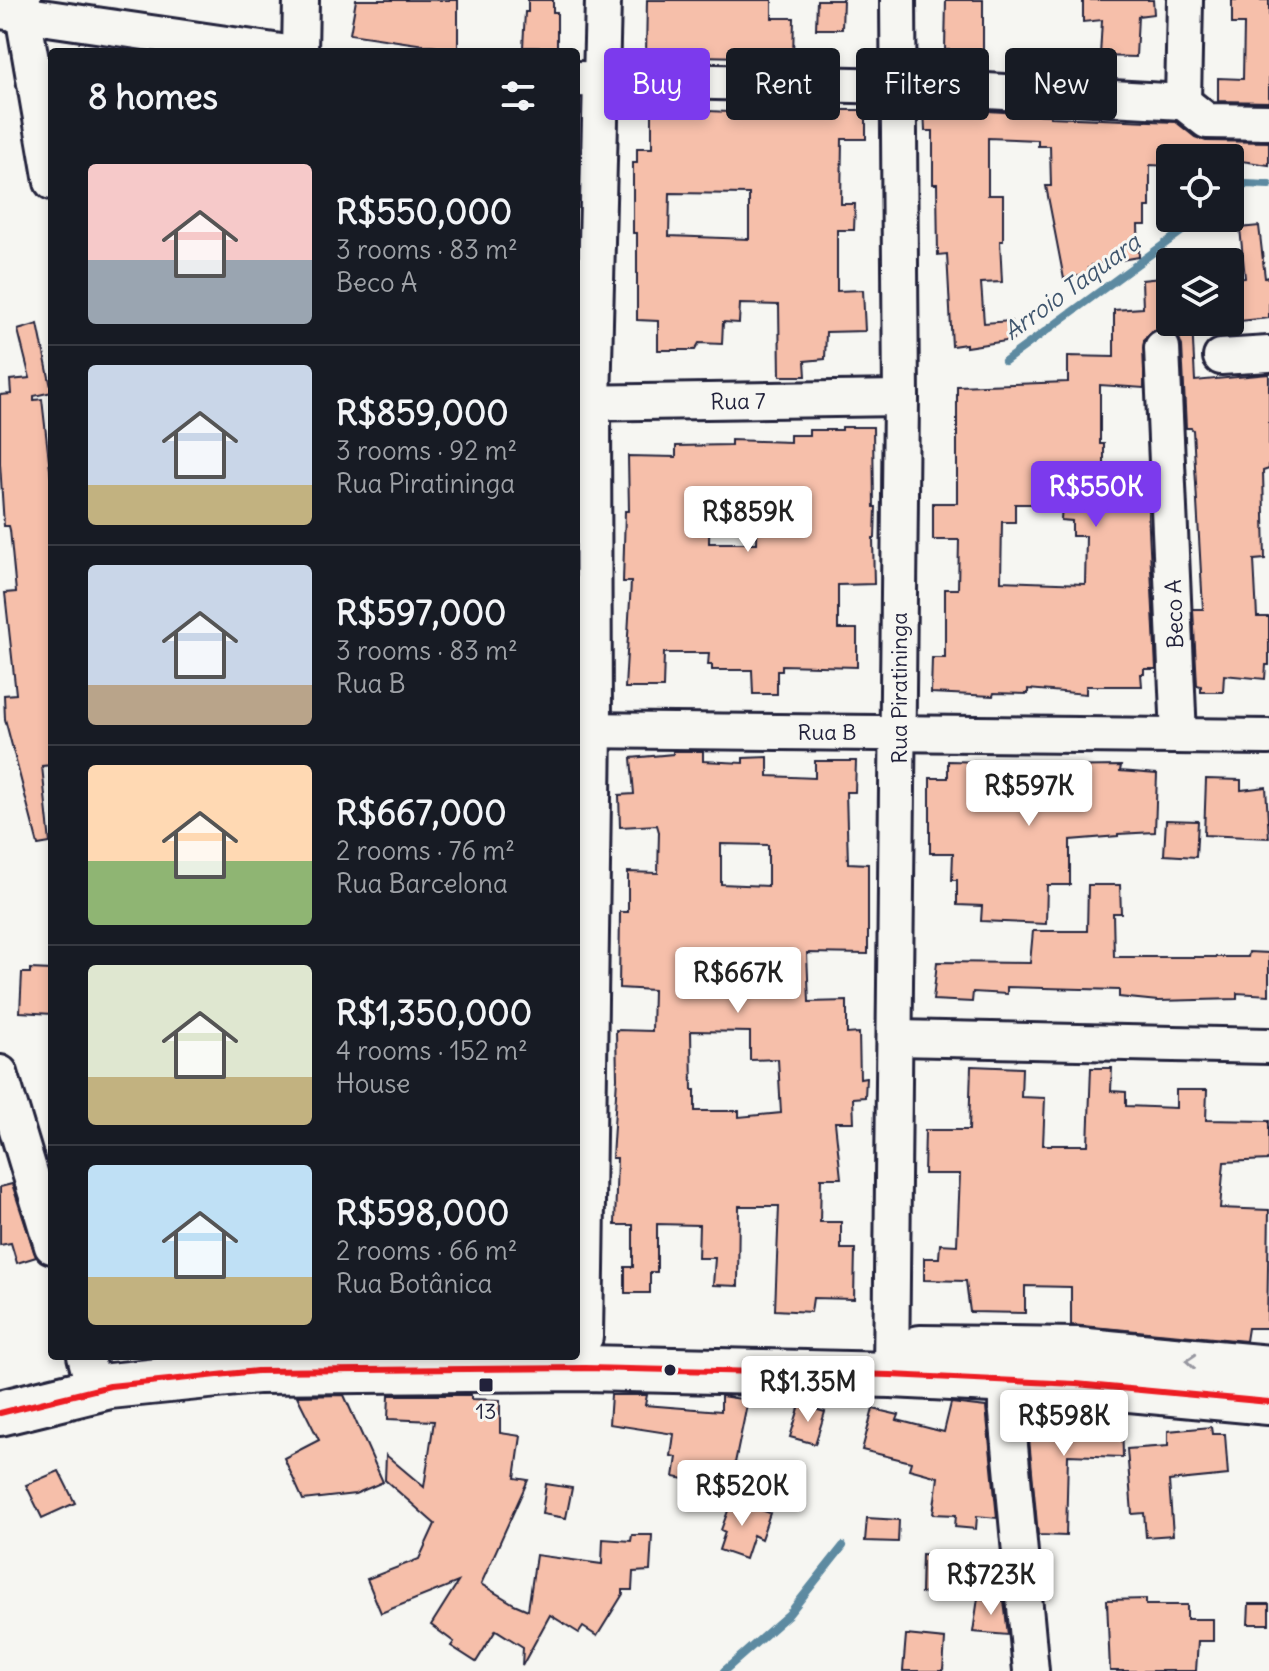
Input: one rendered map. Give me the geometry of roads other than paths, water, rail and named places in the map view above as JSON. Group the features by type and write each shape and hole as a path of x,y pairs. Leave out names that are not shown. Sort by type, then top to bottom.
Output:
{"main road":[{"path":"580,1337 892,1362 1004,1381 1076,1384 1269,1402"},
{"path":"0,1413 110,1386 256,1364 585,1368 892,1362 1076,1350 1269,1368"},
{"path":"0,1383 86,1361"}],"street":[{"path":"300,48 301,0"},
{"path":"580,1337 589,80 603,0"},
{"name":"Rua Piratininga","path":"898,0 898,48"},
{"path":"1183,102 1185,0"},
{"path":"48,163 15,9 256,48"},
{"path":"589,80 856,85"},
{"path":"989,91 1183,102 1207,121 1269,122"},
{"name":"Rua Piratininga","path":"892,1362 901,398 898,120"},
{"name":"Beco A","path":"1162,348 1179,736"},
{"path":"1221,357 1269,354"},
{"name":"Rua 7","path":"585,403 901,398"},
{"name":"Rua B","path":"585,730 1269,737"},
{"path":"896,1038 1269,1046"},
{"path":"0,1073 48,1233"},
{"path":"1004,1381 1031,1671"}],"waterway":[{"name":"Arroio Taquara","path":"1244,186 1269,185"},
{"name":"Arroio Taquara","path":"1005,361 1181,232"},
{"path":"724,1671 789,1614 843,1546"}],"place":[{"name":"13","path":"486,1385"}]}
